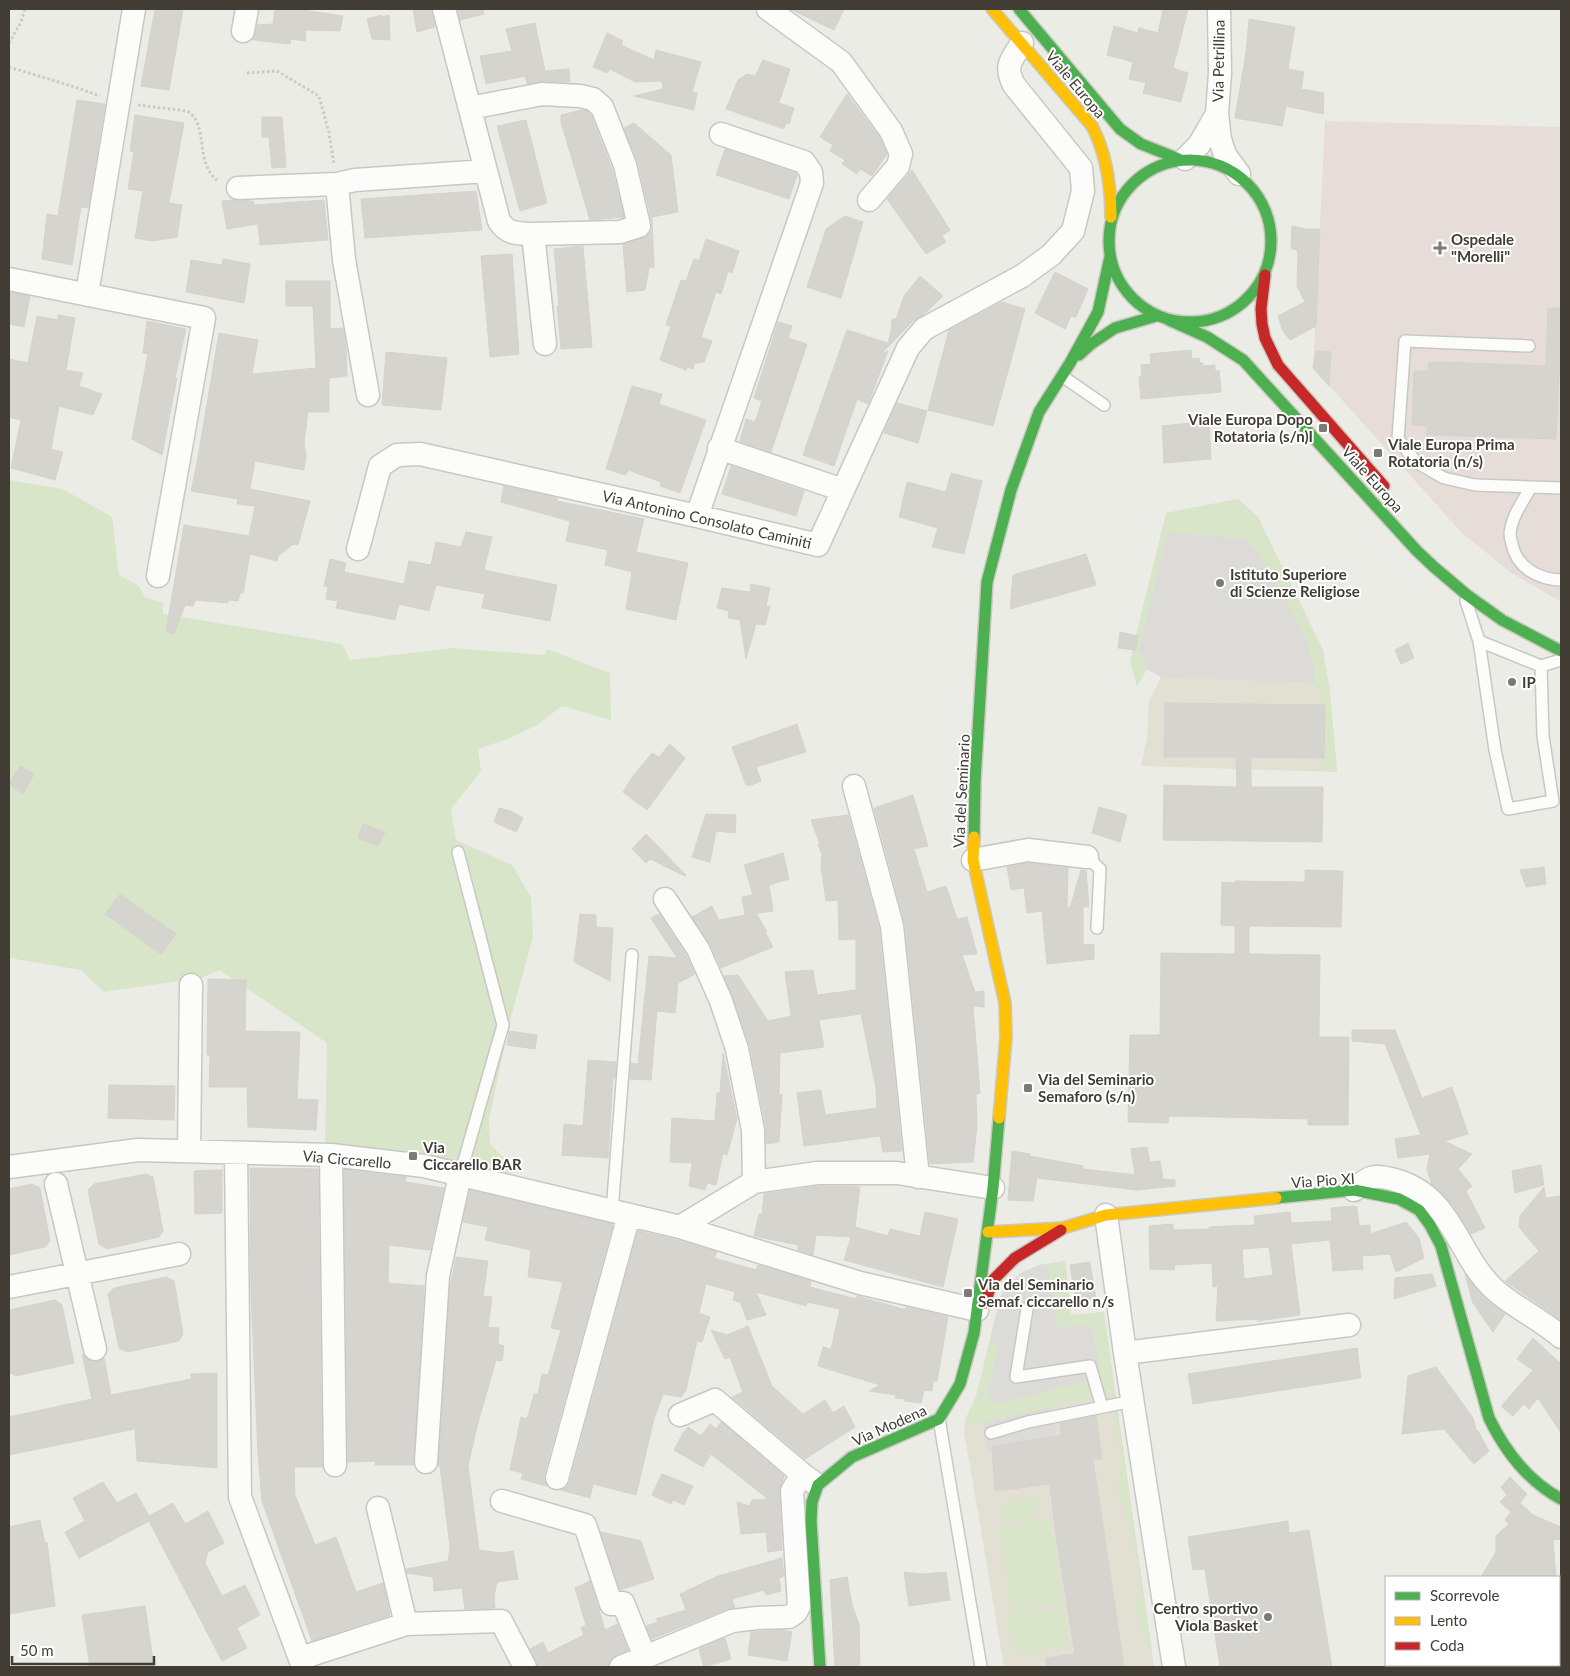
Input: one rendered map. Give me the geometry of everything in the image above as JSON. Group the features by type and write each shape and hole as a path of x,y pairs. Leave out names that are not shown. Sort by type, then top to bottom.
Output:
{"main road":[{"name":"Viale Europa","path":"992,9 1092,126 1100,139 1110,177 1110,222"},
{"name":"Viale Europa","path":"1019,9 1120,129 1132,140 1147,148 1182,159"},
{"path":"1182,159 1213,162 1239,174 1258,194 1270,220 1272,248 1265,274 1253,294 1235,310 1214,320 1192,323 1156,316 1135,301 1119,281 1110,257 1108,239 1110,222 1120,199 1135,180 1156,166 1182,159"},
{"path":"1070,363 1098,312 1110,257"},
{"name":"Viale Europa","path":"1265,274 1261,309 1262,324 1265,338 1278,365 1394,497"},
{"path":"1070,363 1091,344 1115,328 1156,316"},
{"name":"Viale Europa","path":"1169,320 1217,342 1243,360 1417,551 1464,595 1513,627 1561,651"},
{"name":"Via del Seminario","path":"988,1232 1006,1038 1005,1002 973,860 987,582 1014,481 1039,412 1070,363"},
{"name":"Via Pio XI","path":"988,1232 1063,1228 1106,1215 1354,1190 1399,1199 1419,1210 1442,1246 1489,1418 1503,1444 1537,1483 1552,1495 1561,1499"},
{"path":"974,1333 994,1280 1016,1258 1063,1228"},
{"name":"Via Modena","path":"810,1479 852,1457 939,1419 960,1384 974,1333 988,1232"},
{"path":"810,1479 820,1667"}],"street":[{"path":"88,294 134,9"},
{"path":"243,31 247,9"},
{"path":"444,9 499,221 505,230 533,234 620,232 639,226 625,165 602,107 593,99 580,96 542,94 470,108"},
{"path":"768,9 841,62 891,131 901,154 898,166 869,200"},
{"name":"Via Petrillina","path":"1217,114 1220,73 1219,9"},
{"name":"Via Antonino Consolato Caminiti","path":"358,549 380,466 397,455 420,454 818,545 908,348 924,329 1022,276 1051,255 1073,231 1083,191 1081,168 1014,85 1008,74 1009,64 1022,43"},
{"path":"1182,159 1199,145 1217,114"},
{"path":"1217,114 1220,139 1225,155 1239,174"},
{"path":"697,516 812,183 811,172 804,162 721,134"},
{"path":"238,188 337,184 355,180 486,171"},
{"path":"337,184 344,260 368,395"},
{"path":"533,234 545,344"},
{"path":"9,279 204,318 158,576"},
{"path":"719,448 844,490"},
{"path":"854,786 892,926 918,1177"},
{"path":"973,860 1028,850 1087,857"},
{"path":"665,899 698,949 721,1001 737,1048 753,1130 754,1182"},
{"path":"189,1151 191,985"},
{"name":"Via Ciccarello","path":"9,1167 138,1150 331,1156 424,1166 680,1227 860,1283 977,1310"},
{"path":"236,1153 240,1497 302,1662 406,1624 501,1621 525,1667"},
{"path":"331,1156 335,1464"},
{"path":"680,1227 754,1182 817,1172 897,1173 993,1188"},
{"path":"426,1462 438,1276 460,1175"},
{"path":"1354,1190 1366,1179 1381,1176 1409,1184 1427,1196 1446,1216 1467,1254 1482,1276 1496,1291 1561,1336"},
{"path":"56,1184 95,1349"},
{"path":"557,1478 621,1213"},
{"path":"1106,1215 1125,1353 1174,1667"},
{"path":"9,1287 179,1254"},
{"path":"1125,1353 1349,1325"},
{"path":"621,1667 732,1621 789,1617 800,1606 792,1491 810,1479 715,1400 680,1415"},
{"path":"502,1501 585,1525 611,1604 623,1603 645,1657"},
{"path":"378,1508 406,1624"}],"lane":[{"path":"1529,346 1404,341 1398,438 1416,462 1444,478 1475,485 1561,488"},
{"path":"1062,376 1104,405"},
{"path":"1531,487 1515,516 1510,535 1514,551 1520,564 1534,574 1550,580 1561,580"},
{"path":"1464,595 1479,641 1495,750 1508,809 1553,801 1543,736 1541,666"},
{"path":"1479,641 1541,666 1561,660"},
{"path":"458,852 503,1025 460,1175"},
{"path":"1087,857 1100,869 1096,928"},
{"path":"621,1213 632,955"},
{"path":"1027,1309 1016,1377 1090,1366 1102,1407"},
{"path":"991,1433 1028,1422 1133,1401"},
{"path":"939,1419 981,1667"}],"path":[{"path":"9,43 21,22 25,9"},
{"path":"9,66 75,86 119,103 187,111 193,115 198,125 204,162 212,177 224,186 238,188"},
{"path":"246,73 276,71 319,96 329,133 337,184"}],"shaded area":[{"name":"Ospedale \"Morelli\"","path":"1325,121 1561,127 1561,602 1510,572 1462,533 1313,368"},
{"name":"Istituto Superiore di Scienze Religiose","path":"1238,499 1258,517 1323,650 1330,692 1337,772 1141,766 1147,738 1149,702 1161,677 1147,669 1137,686 1130,661 1166,513"},
{"path":"1167,532 1247,539 1260,555 1306,638 1314,668 1314,683 1161,677 1147,669 1139,651"},
{"path":"1065,1261 1071,1315 1104,1312 1154,1667 1004,1667 964,1431 966,1418 976,1397 1000,1297 1008,1285 1021,1273 1039,1265"},
{"path":"1047,1264 1057,1327 1092,1325 1100,1372 1087,1380 997,1404 988,1395 998,1344 990,1342 1000,1297 1008,1285 1021,1273 1039,1265"},
{"path":"1051,1407 1057,1444 987,1453 983,1423"}],"green space":[{"path":"9,480 63,489 112,517 119,575 139,586 145,597 163,603 163,614 342,644 350,660 453,648 544,655 547,649 610,673 611,720 562,706 537,725 510,738 478,749 481,771 451,809 456,840 512,865 531,897 533,937 510,1021 489,1119 490,1144 518,1172 498,1174 325,1147 327,1043 220,970 201,978 104,992 81,970 9,958"},
{"path":"1238,499 1258,517 1323,650 1330,692 1337,772 1324,771 1325,705 1314,683 1314,668 1150,611 1139,651 1147,669 1137,686 1130,661 1166,513"},
{"path":"1065,1261 1071,1315 1104,1312 1116,1398 1108,1399 1100,1372 1092,1325 1057,1327 1047,1264"},
{"path":"990,1342 998,1344 988,1395 997,1404 1087,1380 1092,1398 968,1426 966,1418 976,1397"},
{"path":"1118,1413 1152,1651 1135,1611 1139,1581 1129,1522 1117,1494 1121,1459 1113,1415"},
{"path":"1036,1499 1037,1516 1002,1520 1001,1503"},
{"path":"1050,1519 1063,1604 1012,1612 999,1527"},
{"path":"1063,1608 1070,1646 1016,1654 1007,1615"}],"building":[{"path":"155,9 183,9 169,90 141,86"},
{"path":"275,9 309,9 309,11 343,16 340,31 306,30 305,41 291,39 290,44 253,40 257,25 273,24"},
{"path":"413,9 431,9 435,27 417,32"},
{"path":"458,9 483,9 484,14 460,20"},
{"path":"790,9 844,9 834,30"},
{"path":"1163,9 1188,9 1173,68 1188,73 1181,102 1143,93 1146,83 1129,79 1133,62 1107,55 1114,26 1138,33 1139,28 1158,33"},
{"path":"381,15 382,17 389,15 390,40 372,39 367,19"},
{"path":"1249,19 1295,27 1288,69 1304,72 1301,89 1324,93 1323,114 1286,106 1282,126 1235,118 1246,53"},
{"path":"535,23 545,71 569,69 570,82 543,81 527,84 525,76 486,84 480,56 512,51 506,29"},
{"path":"607,33 623,41 621,45 654,60 656,50 701,62 692,92 697,93 694,110 634,96 663,89 662,81 635,82 610,69 607,73 593,67"},
{"path":"763,60 790,69 779,103 794,108 789,124 786,123 784,129 726,109 738,80 747,74 755,76"},
{"path":"847,94 880,138 887,154 872,176 860,169 857,174 842,164 845,160 830,151 833,145 820,137"},
{"path":"77,100 105,104 88,208 81,207 72,265 42,259 47,214 58,216"},
{"path":"582,110 587,111 591,115 612,169 624,217 590,220 561,122 561,115"},
{"path":"135,115 184,123 169,203 182,205 177,237 152,241 135,238 143,191 128,189 134,152 130,151"},
{"path":"262,117 282,117 286,167 272,168 269,137 262,137"},
{"path":"526,120 547,203 520,211 497,126"},
{"path":"634,123 671,155 678,212 652,217 654,267 649,268 645,290 627,292 623,245 649,235 652,229 638,162 624,128"},
{"path":"725,149 796,173 789,199 716,175"},
{"path":"912,170 950,230 942,236 946,242 926,254 887,199"},
{"path":"476,191 482,230 365,238 361,199"},
{"path":"324,200 328,240 260,245 258,224 227,229 222,201 253,201 254,205"},
{"path":"845,216 863,222 841,298 807,287 826,229"},
{"path":"1292,226 1305,229 1320,229 1316,326 1290,340 1283,331 1278,316 1305,302 1297,286 1298,251 1291,248"},
{"path":"706,239 739,251 732,273 728,271 721,294 716,292 701,337 712,341 704,362 694,364 693,369 687,367 686,370 660,360 671,326 666,325 681,280 686,281 694,259 699,261"},
{"path":"583,246 592,347 561,349 554,249"},
{"path":"512,254 519,354 490,357 481,256"},
{"path":"223,259 250,264 244,303 186,292 191,260 222,265"},
{"path":"1055,272 1088,289 1076,317 1071,316 1065,329 1035,313"},
{"path":"920,276 943,296 923,315 914,320 880,355 888,351 868,404 857,399 834,466 803,455 847,330 888,343 892,319 896,319 904,296"},
{"path":"286,281 330,281 330,329 343,328 346,348 347,376 329,378 329,412 308,412 304,443 306,455 304,470 255,461 250,489 310,501 298,545 293,544 278,556 277,561 250,554 243,593 240,593 238,601 228,600 228,603 195,600 193,606 185,605 174,634 166,632 184,525 249,536 255,506 237,504 238,499 191,491 219,333 258,340 252,374 316,368 313,306 286,306"},
{"path":"9,292 30,296 24,327 9,324"},
{"path":"1002,302 1025,309 993,426 928,410 949,330"},
{"path":"1548,308 1561,308 1561,372 1559,372 1556,439 1427,435 1427,426 1412,425 1414,371 1428,371 1429,363 1546,366"},
{"path":"58,315 75,318 66,370 83,373 79,386 102,394 93,415 59,406 51,449 63,452 55,480 11,468 21,420 9,417 9,359 28,363 37,316 58,320"},
{"path":"147,321 186,329 175,378 177,378 162,455 132,439 148,354 143,353"},
{"path":"778,322 792,326 788,338 807,344 771,452 740,441 746,419 755,422 762,401 754,398"},
{"path":"1191,350 1192,359 1199,358 1203,366 1215,365 1215,371 1219,370 1221,392 1141,399 1139,377 1142,377 1141,365 1151,364 1150,354"},
{"path":"1316,351 1331,352 1329,386 1313,368"},
{"path":"386,352 447,358 441,410 382,405"},
{"path":"632,386 662,394 659,404 706,420 680,493 660,486 661,482 628,470 626,475 606,469"},
{"path":"897,403 927,411 918,443 884,433"},
{"path":"1209,421 1211,459 1164,463 1162,426"},
{"path":"731,466 804,491 796,516 722,494"},
{"path":"951,473 982,481 964,554 932,547 938,528 899,517 907,482 946,492"},
{"path":"504,486 557,498 557,501 644,519 636,552 688,563 676,620 626,609 632,572 605,565 608,550 566,541 570,521 501,502"},
{"path":"466,532 492,537 484,570 557,585 550,621 482,608 485,594 436,585 429,611 399,604 395,620 336,608 338,601 326,599 328,587 324,586 330,559 346,563 344,572 404,584 409,561 431,565 436,542 461,547"},
{"path":"1086,554 1096,585 1010,609 1013,575"},
{"path":"751,584 770,588 766,606 770,606 765,625 756,624 746,659 740,620 728,618 729,611 717,608 722,588 750,592"},
{"path":"1120,632 1138,636 1136,650 1118,648"},
{"path":"1408,643 1414,658 1401,664 1395,650"},
{"path":"1165,703 1325,705 1324,758 1251,757 1251,787 1323,787 1322,842 1163,840 1164,785 1237,787 1236,757 1164,757"},
{"path":"797,724 806,752 756,767 761,781 752,785 746,785 732,747"},
{"path":"670,744 685,758 647,810 623,792 633,776 652,753 659,757"},
{"path":"20,766 34,774 23,794 9,784"},
{"path":"913,795 928,846 914,849 927,892 946,886 957,919 967,917 977,954 962,955 975,992 984,991 984,1007 973,1006 980,1093 976,1094 977,1126 973,1162 930,1164 905,924 874,808"},
{"path":"1099,807 1127,815 1120,842 1092,833"},
{"path":"499,808 511,811 523,818 516,832 494,822"},
{"path":"706,814 736,815 735,833 716,831 710,862 692,857"},
{"path":"848,815 879,928 902,1151 883,1152 880,1136 804,1146 797,1093 821,1090 825,1115 877,1108 876,1089 861,1014 819,1020 824,1047 780,1053 779,1095 782,1094 779,1142 766,1144 766,1127 750,1046 724,976 738,975 768,1021 791,1016 785,972 813,970 817,995 856,990 856,939 839,940 838,900 826,901 821,867 822,854 811,820"},
{"path":"363,824 385,832 378,846 358,838"},
{"path":"646,834 685,876 650,859 646,863 632,849"},
{"path":"783,853 789,879 769,885 773,911 745,915 742,897 753,895 744,865"},
{"path":"1028,863 1068,868 1067,908 1070,908 1081,870 1086,870 1089,907 1083,907 1083,945 1094,944 1094,959 1047,964 1042,911 1027,913 1024,888 1011,890 1007,867"},
{"path":"1544,867 1546,884 1526,887 1520,870"},
{"path":"1305,870 1343,871 1341,927 1249,926 1249,954 1320,955 1319,1037 1349,1037 1348,1125 1308,1125 1308,1119 1169,1116 1168,1123 1128,1122 1130,1035 1160,1035 1161,953 1235,954 1235,926 1221,925 1222,882 1305,882"},
{"path":"120,894 176,934 161,954 105,914"},
{"path":"712,906 719,920 756,913 773,947 721,968 709,942 692,917"},
{"path":"580,914 596,915 596,927 613,928 610,981 574,962"},
{"path":"659,914 686,955 695,974 678,983 675,1013 657,1011 651,1080 630,1079 631,1063 638,1064 649,956 677,958 651,918"},
{"path":"208,979 246,980 245,1031 300,1032 297,1099 318,1100 316,1130 248,1127 247,1087 209,1087 210,1055 207,1055"},
{"path":"1352,1030 1395,1030 1422,1098 1452,1087 1468,1134 1444,1141 1472,1154 1458,1169 1472,1186 1466,1191 1485,1228 1471,1234 1453,1205 1432,1185 1427,1169 1430,1154 1398,1158 1395,1139 1421,1135 1385,1044 1352,1041"},
{"path":"509,1031 537,1035 535,1049 507,1045"},
{"path":"723,1053 737,1119 727,1155 723,1153 716,1185 707,1183 705,1190 689,1186 692,1163 670,1162 672,1118 715,1121 717,1093 720,1093"},
{"path":"588,1060 616,1062 615,1078 613,1078 608,1158 562,1155 564,1124 583,1126"},
{"path":"109,1085 175,1086 174,1120 108,1118"},
{"path":"1147,1147 1150,1162 1160,1161 1163,1179 1175,1180 1175,1186 1137,1190 1037,1178 1033,1201 1008,1200 1012,1151 1083,1166 1083,1169 1135,1175 1131,1149"},
{"path":"1541,1165 1544,1185 1515,1193 1512,1171"},
{"path":"250,1168 318,1169 322,1467 294,1467 295,1495 315,1545 336,1537 356,1592 383,1583 390,1615 312,1641 262,1501 258,1454 251,1292"},
{"path":"222,1170 222,1213 195,1214 194,1171"},
{"path":"344,1170 406,1177 405,1182 444,1188 430,1250 389,1245 388,1283 424,1286 414,1465 375,1465 376,1461 348,1462"},
{"path":"146,1174 153,1177 163,1231 159,1237 107,1249 99,1244 88,1190 94,1184"},
{"path":"32,1184 40,1188 50,1241 45,1247 9,1255 9,1189"},
{"path":"818,1186 860,1187 855,1227 888,1236 890,1229 920,1236 925,1212 958,1219 943,1287 844,1260 851,1237 816,1235 813,1255 798,1250 798,1245 754,1236 759,1214 762,1214 764,1194"},
{"path":"1544,1187 1546,1198 1561,1196 1561,1320 1505,1281 1539,1251 1519,1227 1520,1216"},
{"path":"470,1190 613,1224 544,1475 544,1481 547,1486 521,1479 523,1473 510,1470 521,1417 527,1419 534,1394 538,1394 542,1374 548,1375 561,1330 551,1328 563,1282 528,1277 531,1250 485,1240 488,1227 463,1222"},
{"path":"1357,1207 1359,1226 1370,1225 1370,1234 1406,1222 1419,1238 1424,1258 1396,1272 1390,1254 1362,1256 1363,1269 1333,1271 1330,1240 1291,1244 1300,1315 1258,1321 1258,1319 1216,1321 1218,1286 1213,1287 1212,1263 1175,1265 1174,1270 1150,1269 1149,1226 1173,1224 1173,1230 1255,1225 1254,1216 1290,1212 1291,1223 1332,1221 1331,1208","holes":["1269,1247 1273,1275 1244,1279 1242,1249"]},
{"path":"638,1231 717,1252 714,1258 756,1270 758,1265 811,1281 810,1287 856,1299 857,1296 906,1310 906,1307 948,1317 937,1381 933,1381 932,1391 924,1390 921,1403 904,1401 905,1399 895,1398 896,1395 869,1391 880,1385 818,1366 823,1347 831,1349 840,1309 807,1302 806,1306 756,1292 766,1315 747,1320 740,1302 733,1300 735,1292 706,1284 699,1313 710,1317 702,1342 697,1341 686,1390 681,1397 663,1394 654,1419 636,1495 593,1484 590,1498 561,1490 567,1487 570,1481"},
{"path":"456,1257 488,1261 483,1296 492,1297 488,1327 499,1328 498,1344 504,1346 502,1361 496,1360 468,1465 479,1550 501,1553 513,1551 518,1579 497,1582 494,1596 495,1608 465,1609 462,1588 434,1591 433,1577 407,1573 406,1569 448,1561 450,1547 440,1466 438,1466 450,1288"},
{"path":"1090,1262 1096,1299 1076,1302 1070,1265"},
{"path":"1432,1274 1436,1286 1394,1299 1395,1278"},
{"path":"1465,1274 1485,1299 1505,1314 1493,1332 1473,1303"},
{"path":"166,1277 174,1281 183,1334 179,1341 127,1352 119,1348 108,1294 114,1288"},
{"path":"55,1300 62,1305 74,1363 16,1376 9,1372 9,1310"},
{"path":"748,1326 772,1386 803,1414 825,1400 833,1413 844,1406 855,1427 805,1459 732,1397 743,1392 730,1357 725,1359 711,1330 727,1335"},
{"path":"1533,1338 1561,1364 1561,1433 1538,1398 1529,1409 1524,1404 1513,1416 1502,1407 1533,1370 1517,1359"},
{"path":"1357,1348 1361,1378 1193,1404 1188,1374"},
{"path":"82,1354 92,1362 98,1362 104,1358 111,1395 191,1379 191,1374 217,1373 217,1468 137,1461 135,1429 9,1455 9,1417 92,1399"},
{"path":"1436,1367 1473,1418 1477,1433 1478,1431 1489,1451 1474,1464 1444,1429 1402,1434 1408,1376"},
{"path":"1096,1416 1102,1459 1093,1459 1124,1667 1047,1667 1046,1658 1075,1654 1055,1529 1050,1484 995,1491 992,1447 1061,1435 1060,1423"},
{"path":"721,1422 784,1476 779,1492 782,1550 768,1552 766,1532 741,1534 737,1502 749,1506 752,1500 768,1499 711,1454 703,1467 674,1450 688,1427 701,1436 710,1424 716,1429"},
{"path":"662,1474 693,1486 684,1505 673,1500 671,1504 652,1495"},
{"path":"1510,1477 1527,1494 1520,1503 1533,1515 1561,1527 1561,1539 1553,1540 1556,1576 1482,1576 1496,1552 1496,1536 1509,1524 1505,1520 1511,1512 1500,1502 1507,1495 1501,1487"},
{"path":"103,1482 117,1503 136,1493 149,1516 173,1503 185,1524 208,1511 224,1543 208,1552 205,1563 222,1596 245,1585 260,1615 237,1628 247,1648 222,1661 149,1521 79,1558 65,1532 85,1521 73,1498"},
{"path":"40,1520 45,1543 47,1542 55,1606 9,1614 9,1527"},
{"name":"Centro sportivo Viola Basket","path":"1288,1521 1289,1533 1309,1530 1332,1667 1220,1667 1205,1569 1193,1570 1188,1537"},
{"path":"601,1532 641,1541 654,1579 620,1590"},
{"path":"782,1558 784,1576 779,1578 781,1591 766,1595 764,1590 732,1599 735,1607 652,1639 646,1626 658,1622 656,1619 686,1610 680,1594 718,1576"},
{"path":"904,1572 922,1574 946,1572 950,1600 909,1606"},
{"path":"847,1577 852,1605 859,1624 860,1667 835,1667 830,1580"},
{"path":"590,1581 605,1630 617,1624 628,1650 611,1659 608,1667 538,1667 530,1649 543,1642 548,1653 584,1635 581,1628 586,1625 575,1588"},
{"path":"145,1606 154,1667 90,1667 82,1615"},
{"path":"781,1630 792,1632 787,1661 748,1655 751,1632"},
{"path":"725,1638 731,1659 704,1667 699,1649"}],"traffic: fast":[{"path":"1019,9 1120,129 1141,144 1179,159"},
{"path":"1198,160 1214,163 1228,169 1248,183 1258,196 1268,217 1271,241 1268,265 1258,286 1248,299 1235,309 1214,319 1182,322 1166,319 1152,313 1138,304 1127,293 1112,265 1109,233 1112,217 1118,203 1127,189 1138,178 1166,163 1198,160"},
{"path":"974,837 975,781 987,582 1011,490 1039,412 1070,363 1098,312 1110,257"},
{"path":"1079,355 1091,344 1115,328 1156,316"},
{"path":"1169,320 1207,337 1243,360 1417,551 1467,595 1502,620 1561,651"},
{"path":"820,1667 811,1521 812,1502 818,1485 852,1457 939,1419 960,1384 974,1333 993,1188 999,1118"},
{"path":"1276,1198 1354,1190 1399,1199 1419,1210 1430,1225 1441,1246 1489,1418 1502,1442 1519,1464 1538,1483 1561,1499"}],"traffic: slow":[{"path":"992,9 1092,126 1105,159 1111,217"},
{"path":"974,837 973,860 1005,1003 1006,1037 999,1118"},
{"path":"988,1232 1063,1228 1106,1215 1276,1198"}],"traffic: jam":[{"path":"1265,275 1261,309 1262,324 1265,338 1278,365 1384,486"},
{"path":"985,1303 993,1280 1015,1258 1061,1230"}],"place":[{"name":"Ospedale \"Morelli\"","path":"1440,248"},
{"name":"Viale Europa Dopo Rotatoria (s/n)I","path":"1323,428"},
{"name":"Viale Europa Prima Rotatoria (n/s)","path":"1378,453"},
{"name":"Istituto Superiore di Scienze Religiose","path":"1220,583"},
{"name":"IP","path":"1512,682"},
{"name":"Via del Seminario Semaforo (s/n)","path":"1028,1088"},
{"name":"Via Ciccarello BAR","path":"413,1156"},
{"name":"Via del Seminario Semaf. ciccarello n/s","path":"968,1293"},
{"name":"Centro sportivo Viola Basket","path":"1268,1617"}]}
